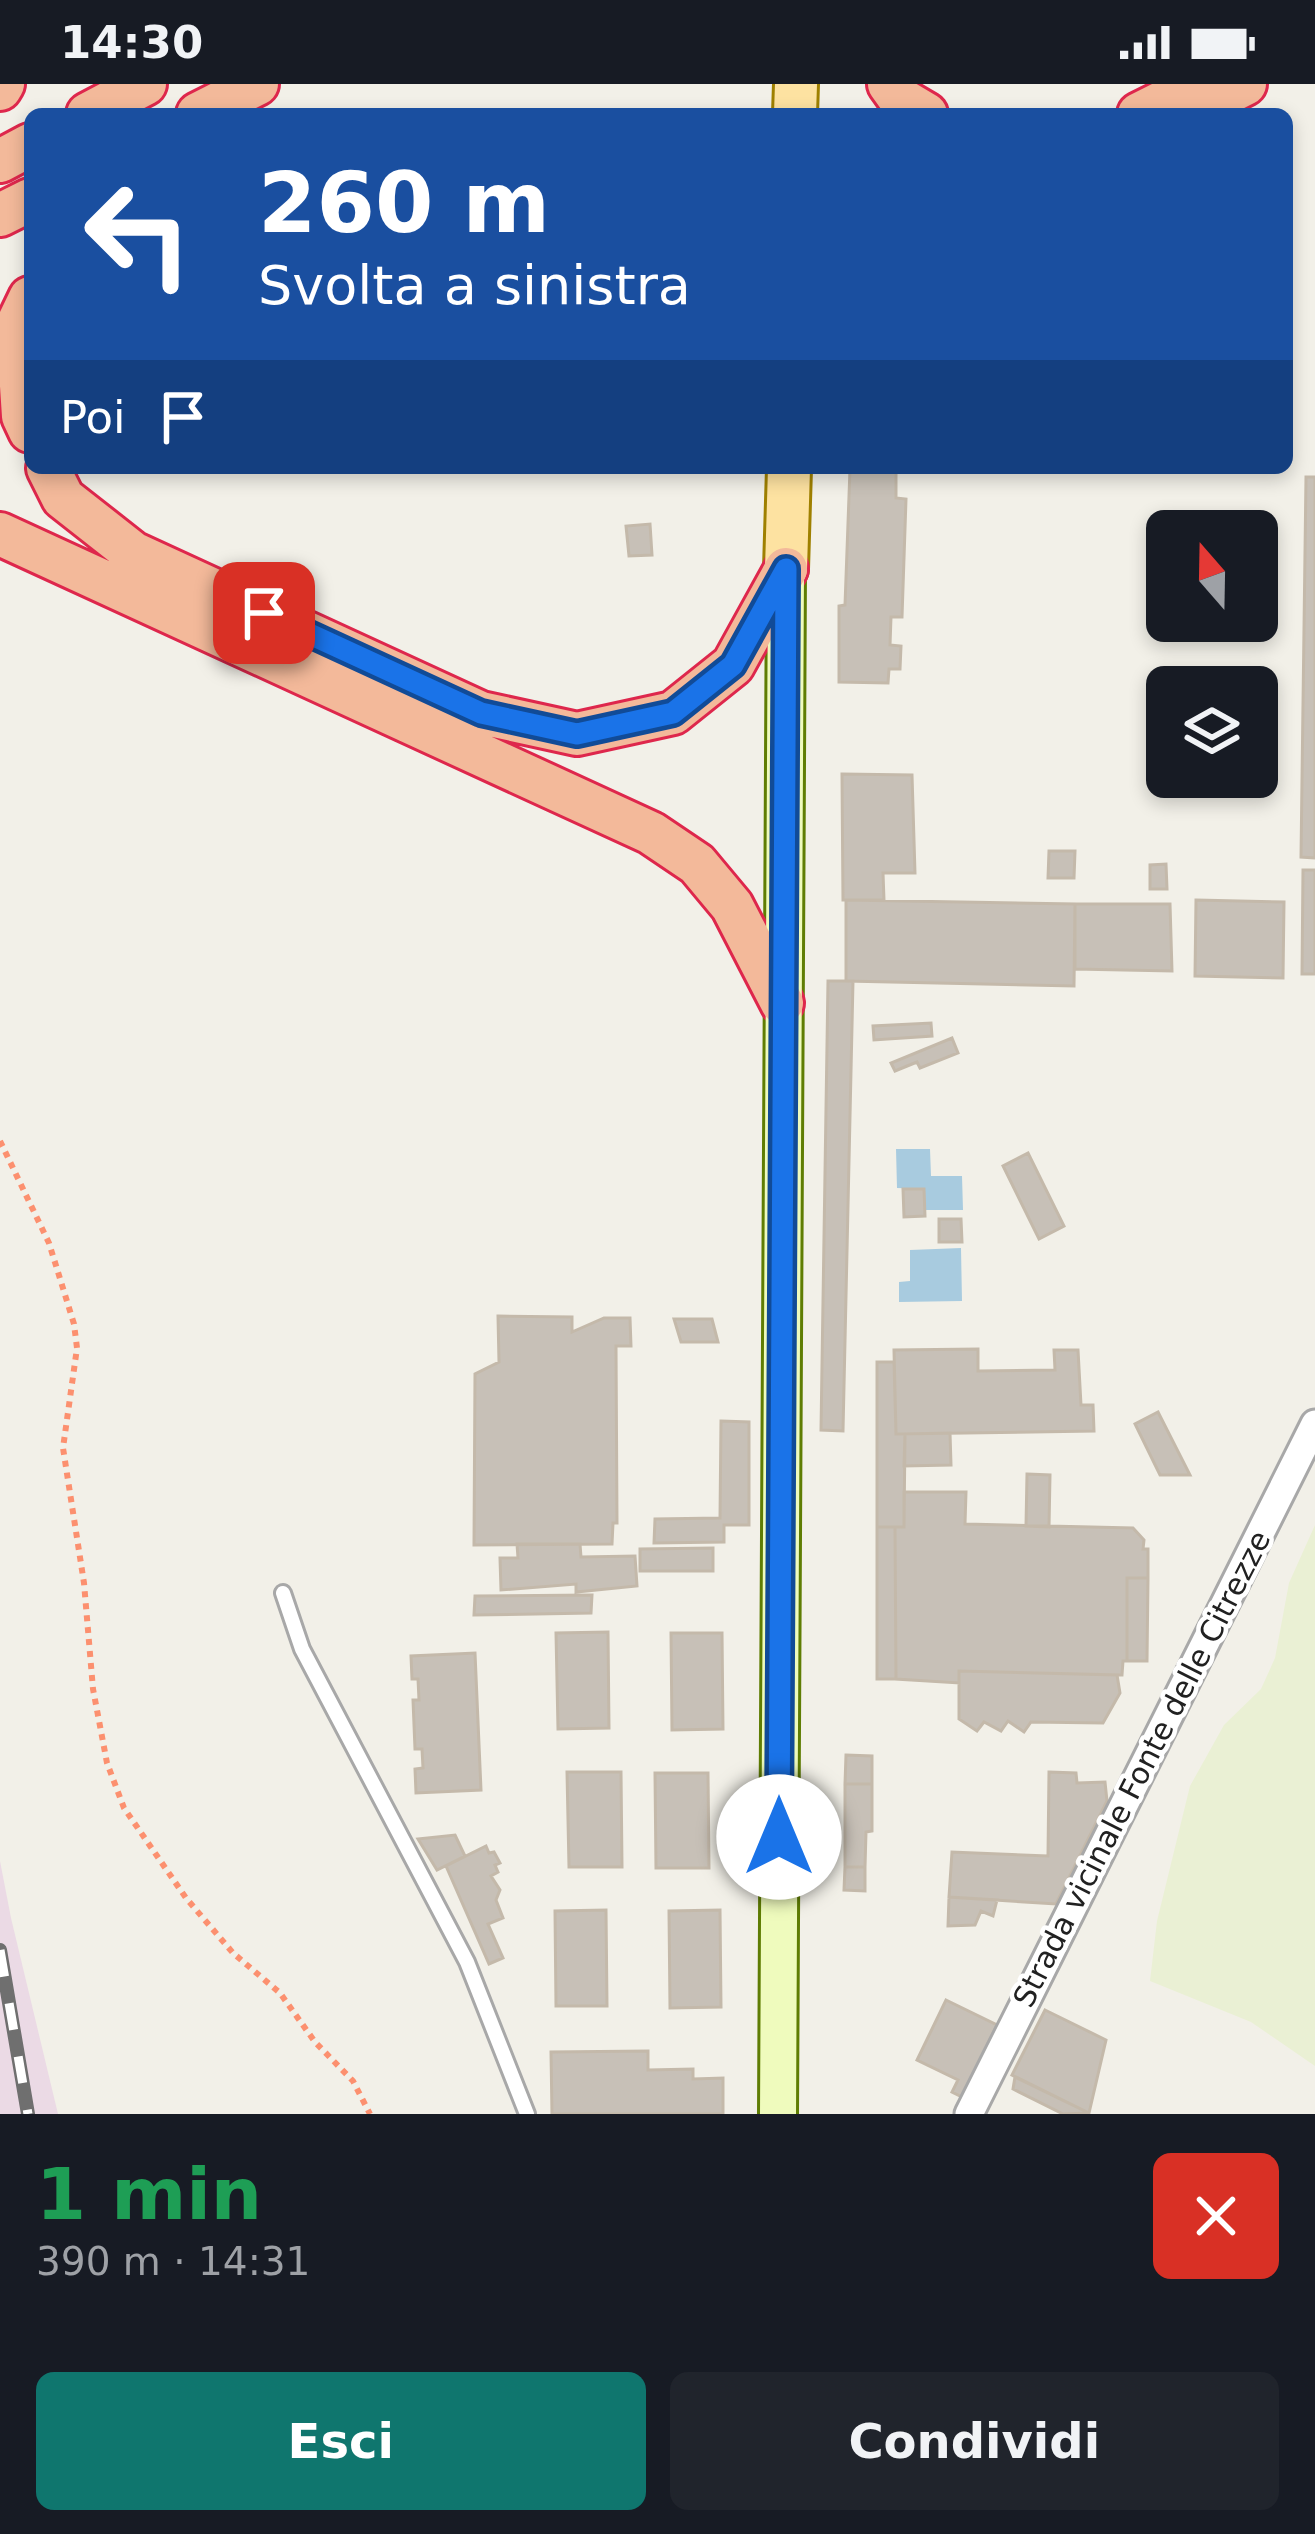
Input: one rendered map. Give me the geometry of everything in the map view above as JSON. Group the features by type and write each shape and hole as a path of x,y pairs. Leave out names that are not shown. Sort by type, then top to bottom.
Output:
{"highway":[{"path":"99,108 145,84"},
{"path":"210,108 257,84"},
{"path":"889,84 899,98 916,108"},
{"path":"1151,108 1198,84"},
{"path":"1198,108 1245,84"},
{"path":"24,310 17,325 24,418"},
{"path":"51,474 63,498 133,554 481,713 577,734 673,713 733,665 786,569"},
{"path":"0,534 651,833 697,864 732,906 782,1004"}],"main road":[{"path":"778,2114 789,474"}],"street":[{"name":"Strada vicinale Fonte delle Citrezze","path":"969,2114 1315,1424"}],"lane":[{"path":"283,1593 302,1649 467,1962 527,2114"}],"path":[{"path":"0,1141 49,1243 74,1324 77,1348 63,1448 84,1583 93,1689 107,1763 124,1808 186,1898 233,1953 280,1993 315,2042 353,2081 370,2114"}],"shaded area":[{"path":"0,1861 11,1918 58,2114 0,2114"}],"green space":[{"path":"1315,1525 1315,2066 1251,2022 1150,1981 1157,1921 1190,1786 1224,1725 1261,1689 1275,1658 1289,1583"}],"water":[{"path":"896,1149 930,1149 931,1176 962,1176 963,1210 925,1210 924,1189 897,1188"},
{"path":"961,1248 962,1301 899,1302 899,1282 910,1281 910,1250"}],"building":[{"path":"850,474 896,474 896,498 906,499 902,617 891,617 890,645 901,646 900,669 889,669 888,683 839,682 839,606 845,605"},
{"path":"1306,477 1315,477 1315,858 1301,857"},
{"path":"650,524 652,555 629,556 626,526"},
{"path":"842,774 912,775 915,873 883,873 884,900 843,900"},
{"path":"1049,851 1075,851 1074,878 1048,878"},
{"path":"1166,864 1167,889 1150,889 1150,865"},
{"path":"1303,870 1315,870 1315,974 1302,974"},
{"path":"846,900 1075,904 1074,986 846,981"},
{"path":"1196,900 1284,902 1283,978 1195,976"},
{"path":"1075,904 1170,904 1172,971 1075,969"},
{"path":"828,981 853,981 843,1431 821,1430"},
{"path":"931,1023 932,1036 874,1040 873,1026"},
{"path":"952,1038 958,1053 920,1068 917,1062 895,1071 891,1063"},
{"path":"1028,1153 1064,1226 1039,1239 1003,1166"},
{"path":"903,1189 924,1189 925,1216 904,1217"},
{"path":"939,1219 961,1219 962,1242 939,1242"},
{"path":"498,1316 572,1317 572,1332 604,1318 630,1318 631,1346 616,1346 617,1523 613,1523 612,1544 474,1545 475,1374 499,1362"},
{"path":"674,1319 712,1319 718,1342 681,1342"},
{"path":"978,1349 978,1371 1055,1370 1054,1350 1078,1350 1081,1405 1093,1405 1094,1431 896,1434 894,1350"},
{"path":"877,1362 894,1362 896,1434 905,1434 904,1527 877,1527"},
{"path":"1158,1412 1190,1475 1160,1475 1135,1424"},
{"path":"721,1421 749,1422 749,1525 724,1525 724,1542 654,1543 655,1519 720,1518"},
{"path":"950,1433 951,1465 904,1466 905,1434"},
{"path":"1027,1474 1050,1475 1049,1527 1026,1526"},
{"path":"904,1492 966,1492 965,1524 1133,1528 1144,1540 1143,1549 1148,1549 1148,1578 1127,1578 1127,1661 1123,1661 1122,1675 959,1671 959,1683 896,1679 895,1527 904,1527"},
{"path":"877,1527 895,1527 896,1679 877,1679"},
{"path":"517,1544 580,1544 581,1557 635,1556 637,1586 576,1592 576,1584 501,1590 500,1558 518,1558"},
{"path":"713,1548 713,1571 640,1571 640,1549"},
{"path":"1127,1578 1148,1578 1147,1661 1127,1661"},
{"path":"592,1595 591,1613 474,1615 475,1596"},
{"path":"608,1632 609,1728 558,1729 556,1633"},
{"path":"671,1633 722,1633 723,1729 672,1730"},
{"path":"475,1653 481,1790 416,1793 415,1769 423,1768 422,1749 415,1749 413,1700 419,1700 411,1656"},
{"path":"959,1671 1117,1675 1120,1693 1103,1723 1031,1722 1024,1732 1008,1721 1001,1731 984,1722 977,1731 959,1719"},
{"path":"846,1755 872,1756 872,1784 845,1784"},
{"path":"567,1772 621,1772 622,1867 569,1867"},
{"path":"1049,1772 1076,1773 1077,1783 1105,1782 1107,1801 1056,1904 949,1897 952,1852 1048,1856"},
{"path":"655,1773 708,1773 709,1868 656,1868"},
{"path":"845,1784 872,1784 872,1831 866,1832 865,1867 845,1867"},
{"path":"455,1835 465,1856 437,1870 418,1839"},
{"path":"486,1846 500,1863 491,1876 500,1890 496,1900 503,1918 488,1924 503,1958 489,1964 446,1866"},
{"path":"845,1867 865,1867 865,1891 844,1890"},
{"path":"949,1897 997,1900 993,1916 981,1911 975,1925 948,1926"},
{"path":"606,1910 607,2006 556,2006 555,1911"},
{"path":"720,1910 721,2007 670,2008 669,1911"},
{"path":"946,2000 997,2025 962,2097 952,2092 958,2080 917,2060"},
{"path":"1045,2010 1106,2040 1089,2113 1012,2075"},
{"path":"648,2051 648,2070 693,2069 693,2079 723,2078 723,2114 552,2114 551,2052"},
{"path":"1015,2077 1089,2113 1063,2114 1013,2089"}],"railway":[{"path":"0,1950 28,2114"}],"route":[{"path":"264,613 481,713 577,734 673,713 733,665 786,569 779,1837"}]}
